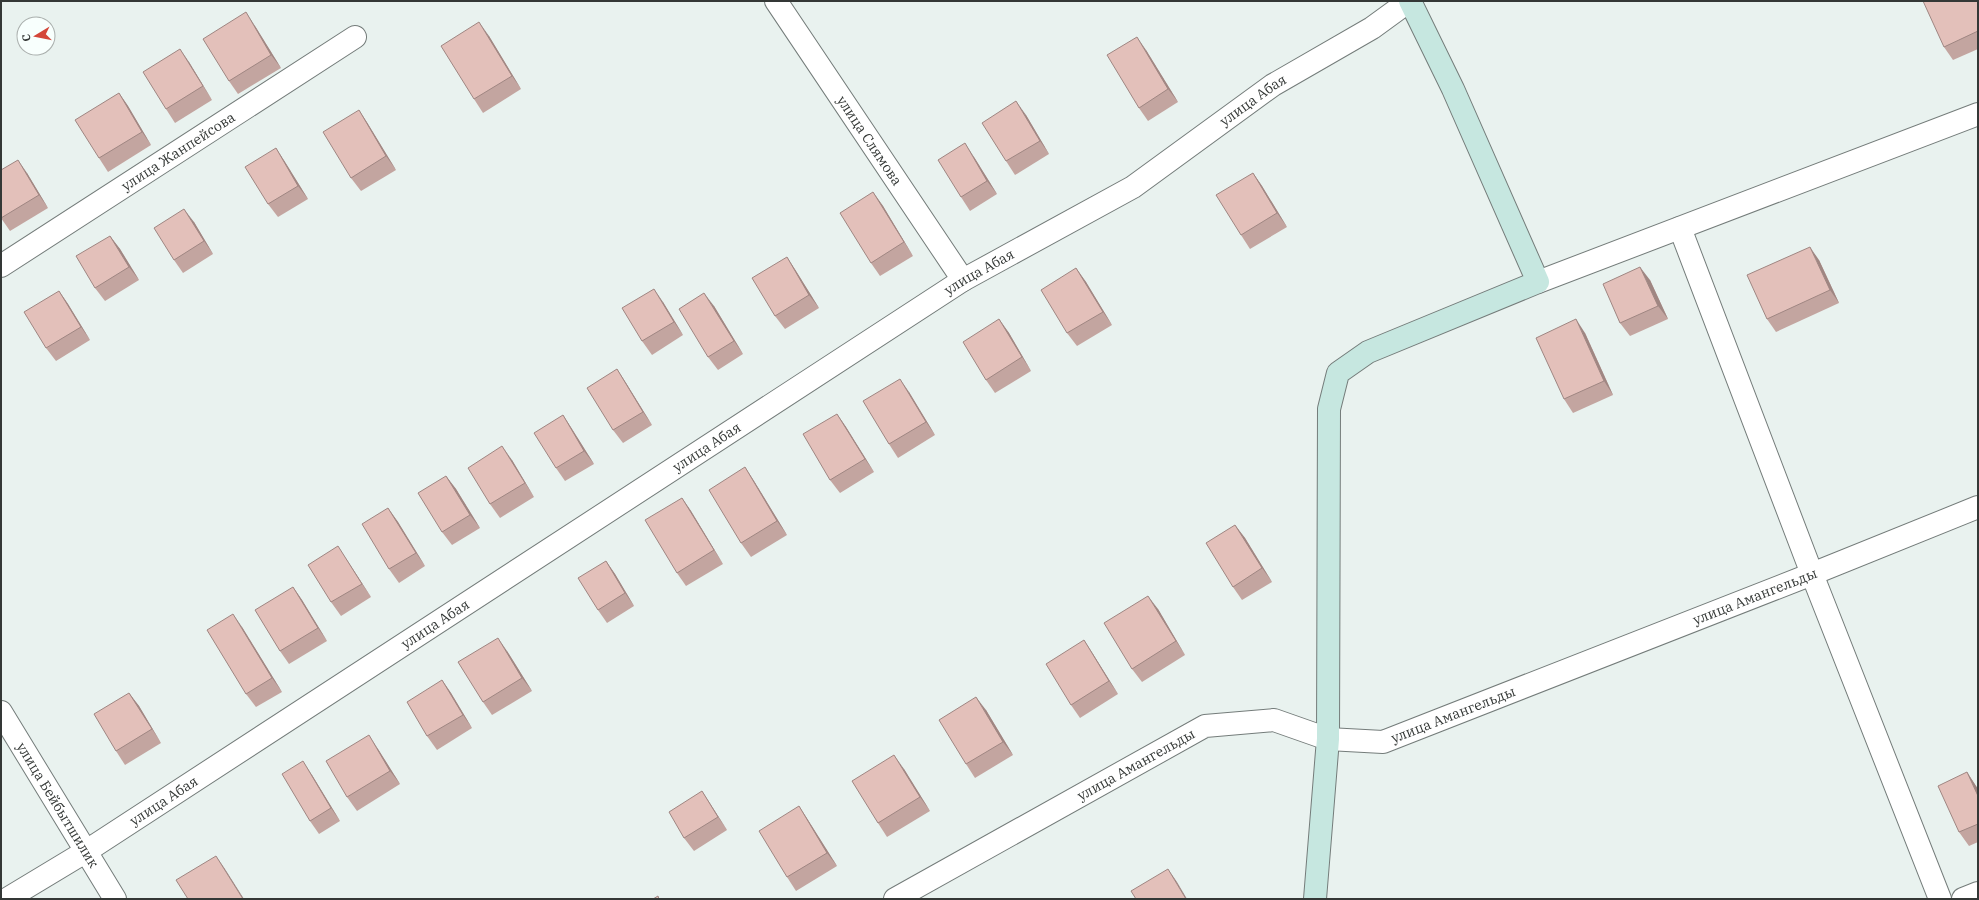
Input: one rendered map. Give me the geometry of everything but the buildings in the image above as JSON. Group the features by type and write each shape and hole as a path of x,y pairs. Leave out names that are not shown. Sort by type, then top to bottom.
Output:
{"street":[{"name":"улица Слямова","path":"776,1 963,280"},
{"name":"улица Абая","path":"7,899 85,852 963,280 1133,187 1273,85 1372,28 1409,1"},
{"path":"1409,1 1453,89 1538,282"},
{"name":"улица Жанпейсова","path":"1,266 355,38"},
{"path":"1315,899 1328,739 1330,409 1338,373 1368,352 1538,282 1978,114"},
{"path":"1680,228 1812,574 1940,899"},
{"name":"улица Амангельды","path":"895,899 1205,726 1274,720 1328,739 1383,742 1812,574 1978,507"},
{"name":"улица Бейбытшилик","path":"1,712 115,899"},
{"path":"1963,899 1978,894"}]}
